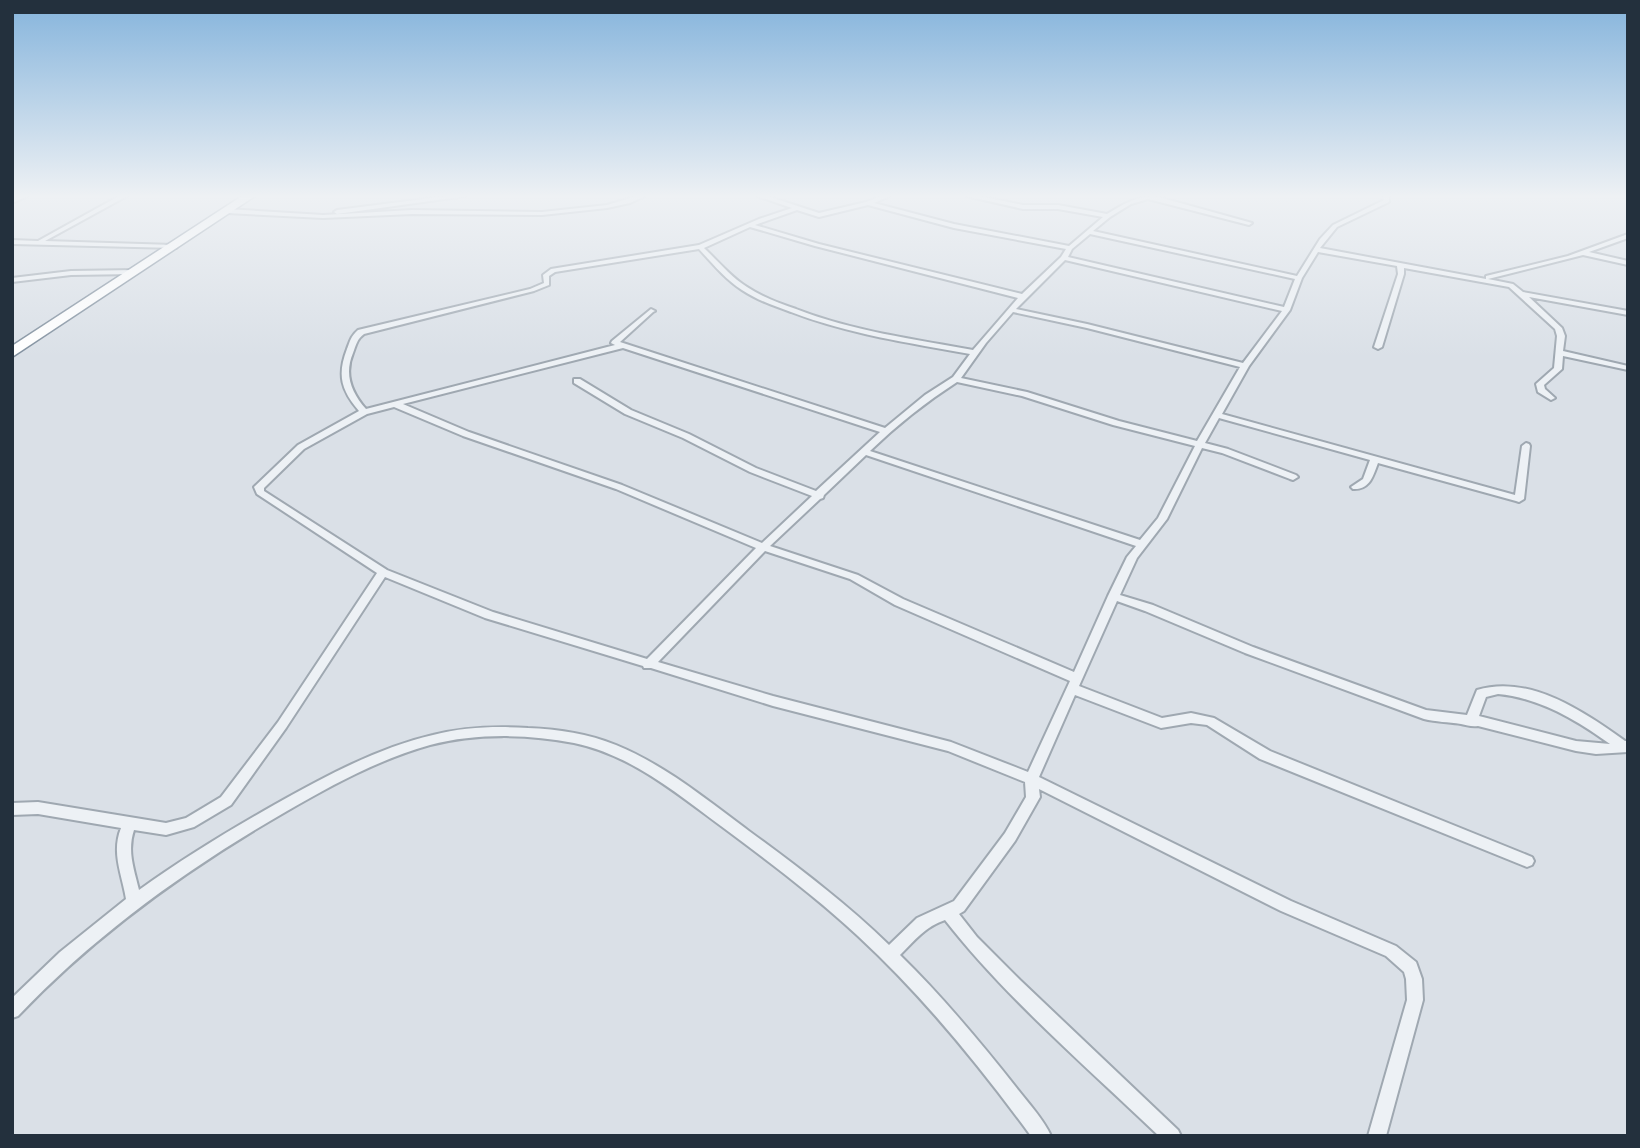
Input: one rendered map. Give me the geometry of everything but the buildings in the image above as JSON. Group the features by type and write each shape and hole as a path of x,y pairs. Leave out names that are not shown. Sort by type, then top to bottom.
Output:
{"highway":[{"path":"12,353 170,250"}],"street":[{"path":"365,412 356,404 342,375 343,362 353,339 361,332 533,290 547,284 546,275 553,271 684,250"},
{"path":"702,250 727,275 751,293 794,310 864,332 974,352"},
{"path":"829,250 1023,297"},
{"path":"648,665 763,547 886,431 928,397 956,379 974,352 1069,250"},
{"path":"1169,250 1299,278"},
{"path":"890,955 923,923 934,916 949,913 962,902 1010,837 1032,797 1031,779 1113,596 1141,544 1162,519 1200,444 1245,366 1286,310 1299,278 1318,250 1511,285 1558,328 1561,336 1556,372 1543,379 1540,384 1541,390 1551,398"},
{"path":"1481,278 1593,250"},
{"path":"1584,253 1628,263"},
{"path":"1064,258 1286,310"},
{"path":"1378,347 1401,274 1400,265"},
{"path":"12,280 71,273 135,272"},
{"path":"1521,294 1628,313"},
{"path":"1011,310 1075,323 1245,366"},
{"path":"651,311 615,341 622,346 886,431"},
{"path":"622,346 365,412 301,447 259,487 260,492 383,572 489,614 648,665 825,715 914,736 1031,779 1286,906 1382,947 1406,962 1414,979 1415,1008 1377,1136"},
{"path":"1560,353 1628,368"},
{"path":"956,379 1055,402 1116,423 1200,444 1243,457 1293,477"},
{"path":"577,381 628,412 686,436 753,470 820,496"},
{"path":"395,404 466,434 619,487 763,547 853,577 911,608 1153,721 1168,724 1191,718 1210,721 1265,755 1527,861"},
{"path":"1217,415 1519,499 1526,446"},
{"path":"865,452 1141,544"},
{"path":"1356,487 1367,481 1375,460"},
{"path":"12,809 38,808 166,829 189,823 226,801 282,725 383,572"},
{"path":"1113,596 1424,715 1472,721 1572,745 1610,750 1626,747"},
{"path":"1472,721 1481,693 1499,689 1553,704 1626,747"},
{"path":"12,1010 76,946 134,902 273,812 377,761 457,735 532,733 587,741 621,753 650,769 772,854 890,955 976,1051 1042,1136"},
{"path":"130,822 122,840 122,858 134,902"},
{"path":"949,913 972,942 1014,986 1172,1136"}]}
